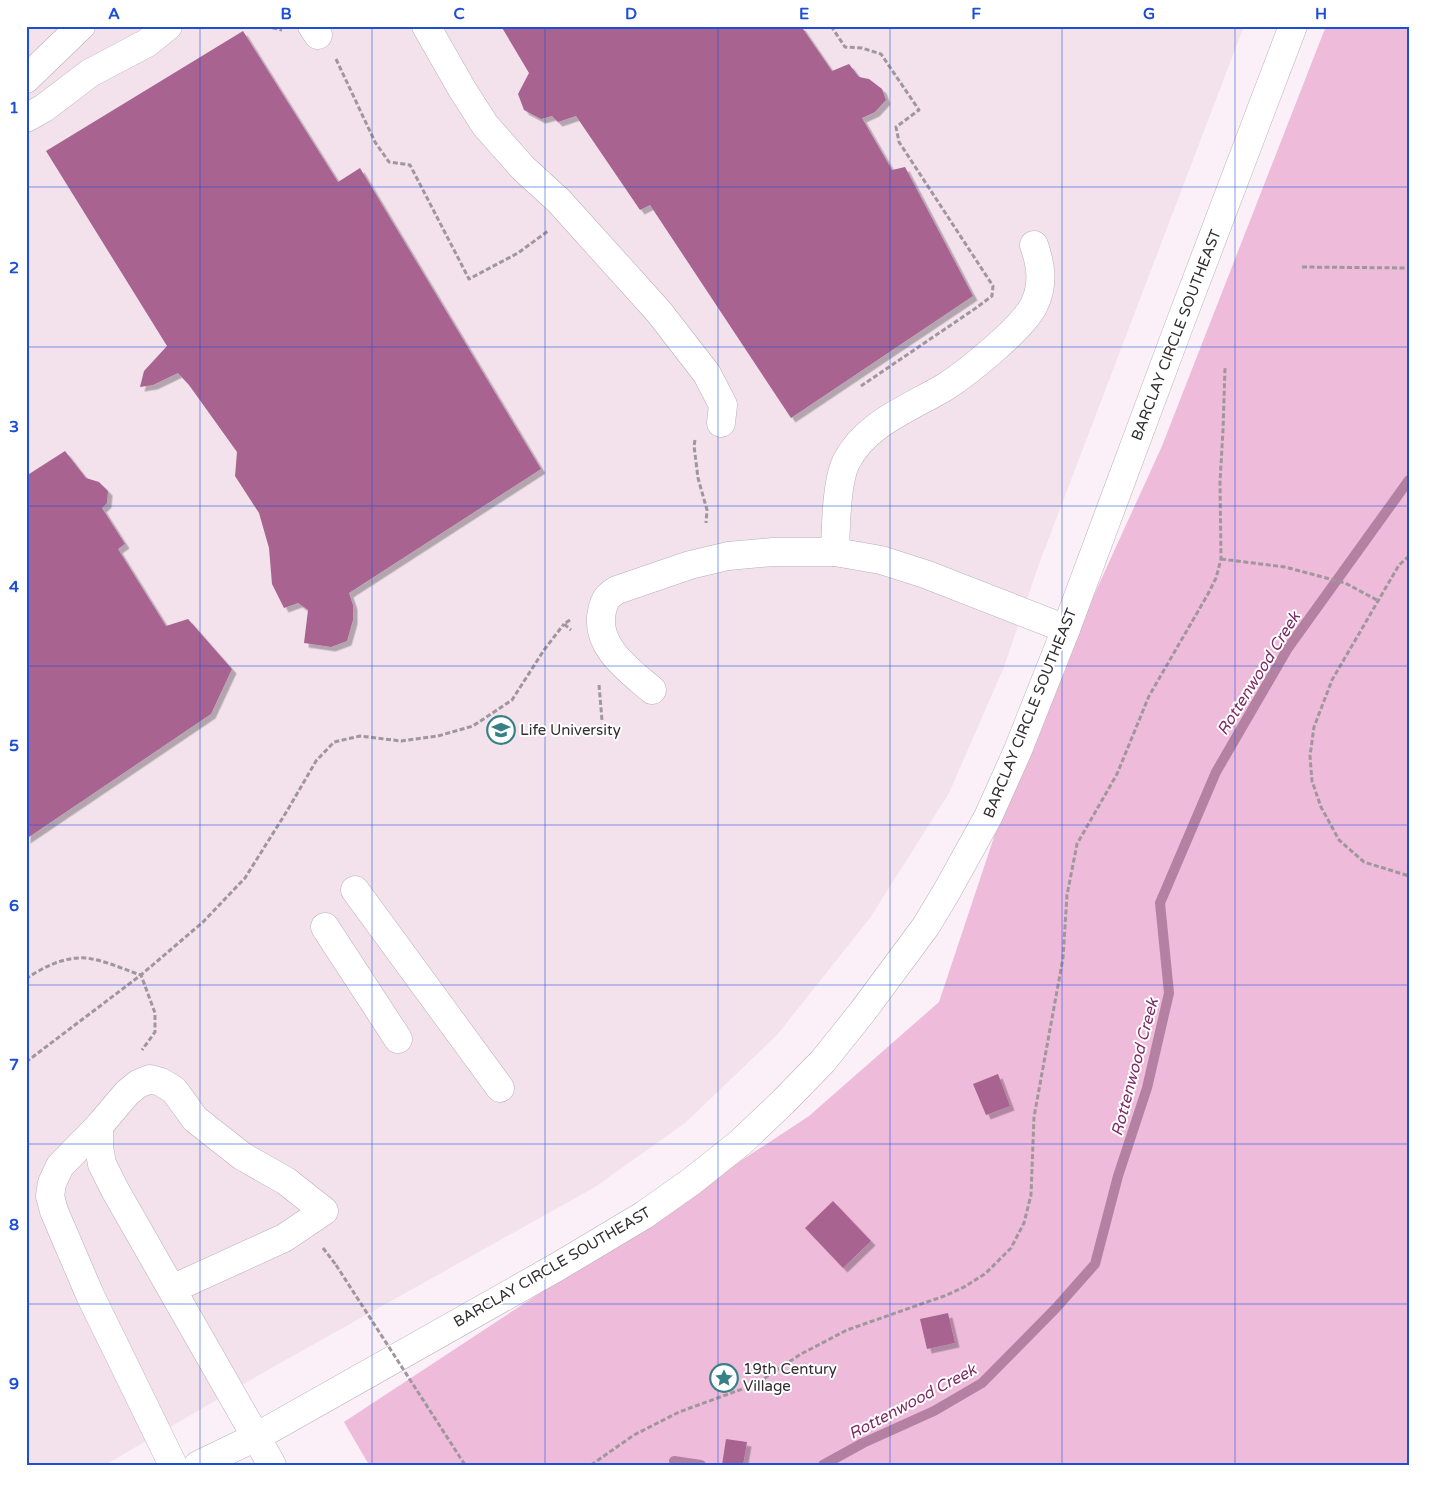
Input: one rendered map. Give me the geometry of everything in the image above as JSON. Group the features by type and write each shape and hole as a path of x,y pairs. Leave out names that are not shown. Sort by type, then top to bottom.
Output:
{"street":[{"path":"26,79 81,26"},
{"path":"26,118 44,108 90,72 147,43 168,26"},
{"path":"426,26 485,125 523,168 559,201 658,312 707,374 723,406 721,423"},
{"name":"BARCLAY CIRCLE SOUTHEAST","path":"203,1463 256,1437 557,1267 644,1215 740,1142 783,1102 822,1061 863,1011 926,926 947,891 988,817 1018,750 1066,629 1178,326 1293,26"},
{"path":"835,552 840,476 856,446 885,421 960,376 981,360 1020,323 1034,304 1039,289 1041,272 1034,245"},
{"path":"652,690 608,648 600,625 605,601 610,594 617,590 690,565 728,556 773,552 835,552 881,560 925,574 1066,629"},
{"path":"355,890 500,1088"},
{"path":"325,927 398,1040"},
{"path":"172,1290 284,1238 324,1210 286,1180 242,1156 195,1119 174,1090 143,1068 138,1084 127,1093 100,1126 60,1166 52,1183 50,1196 54,1211 71,1252 173,1465"},
{"path":"100,1126 99,1148 102,1164 115,1190 272,1465"}],"path":[{"path":"831,26 845,47 862,48 881,54 919,110 896,127 899,142 993,286 992,296 861,386"},
{"path":"335,56 375,142 389,162 410,165 469,279 518,253 570,214"},
{"path":"1302,266 1409,268"},
{"path":"591,1465 634,1435 679,1412 756,1384 801,1354 847,1330 947,1295 966,1286 986,1273 1011,1248 1024,1223 1031,1195 1034,1117 1063,958 1067,895 1077,844 1117,774 1149,696 1208,594 1216,578 1221,559 1220,482 1224,430 1224,368"},
{"path":"698,478 707,510 706,523"},
{"path":"1409,556 1398,566 1332,680 1314,727 1310,756 1312,781 1321,807 1339,840 1364,862 1409,876"},
{"path":"1221,559 1285,567 1345,583 1377,600"},
{"path":"26,1062 141,975 203,922 245,878 316,761 334,742 360,736 402,740 438,736 473,726 512,700 544,650 564,624"},
{"path":"26,979 34,973 65,959 90,958 141,975"},
{"path":"141,975 155,1013 155,1032 143,1068"},
{"path":"336,1265 466,1465"}],"shaded area":[{"name":"Life University","path":"26,26 1244,26 1039,564 1004,667 949,793 870,918 777,1035 685,1123 595,1187 273,1367 105,1465 26,1465"},
{"path":"1326,26 1409,26 1409,1465 369,1465 344,1422 809,1116 939,1002 1022,753 1162,446"}],"building":[{"path":"501,26 801,26 832,71 849,64 859,77 869,79 882,89 886,100 875,112 862,118 892,170 905,167 973,296 791,418 650,205 640,210 576,116 558,122 552,116 541,119 524,110 518,94 529,73"},
{"path":"243,31 338,182 360,168 541,469 349,593 353,605 353,620 347,641 331,647 304,643 308,610 298,603 284,608 272,584 269,548 259,513 235,476 237,452 189,385 178,373 153,385 140,387 144,371 167,346 46,151"},
{"path":"65,451 86,478 99,482 108,491 107,503 102,508 125,544 118,549 166,626 188,619 232,669 211,714 26,839 26,476"},
{"path":"998,1074 1010,1106 986,1115 973,1084"},
{"path":"833,1201 871,1241 843,1268 805,1228"},
{"path":"948,1313 955,1343 927,1349 920,1319"},
{"path":"726,1439 747,1442 743,1465 722,1465"}],"waterway":[{"name":"Rottenwood Creek","path":"823,1465 863,1443 934,1411 982,1383 1056,1308 1095,1264 1118,1176 1147,1088 1169,993 1160,903 1216,772 1288,648 1409,480"},
{"path":"675,1465 674,1461 701,1465"}],"place":[{"name":"Life University","path":"501,730"},
{"name":"19th Century Village","path":"724,1378"}]}
